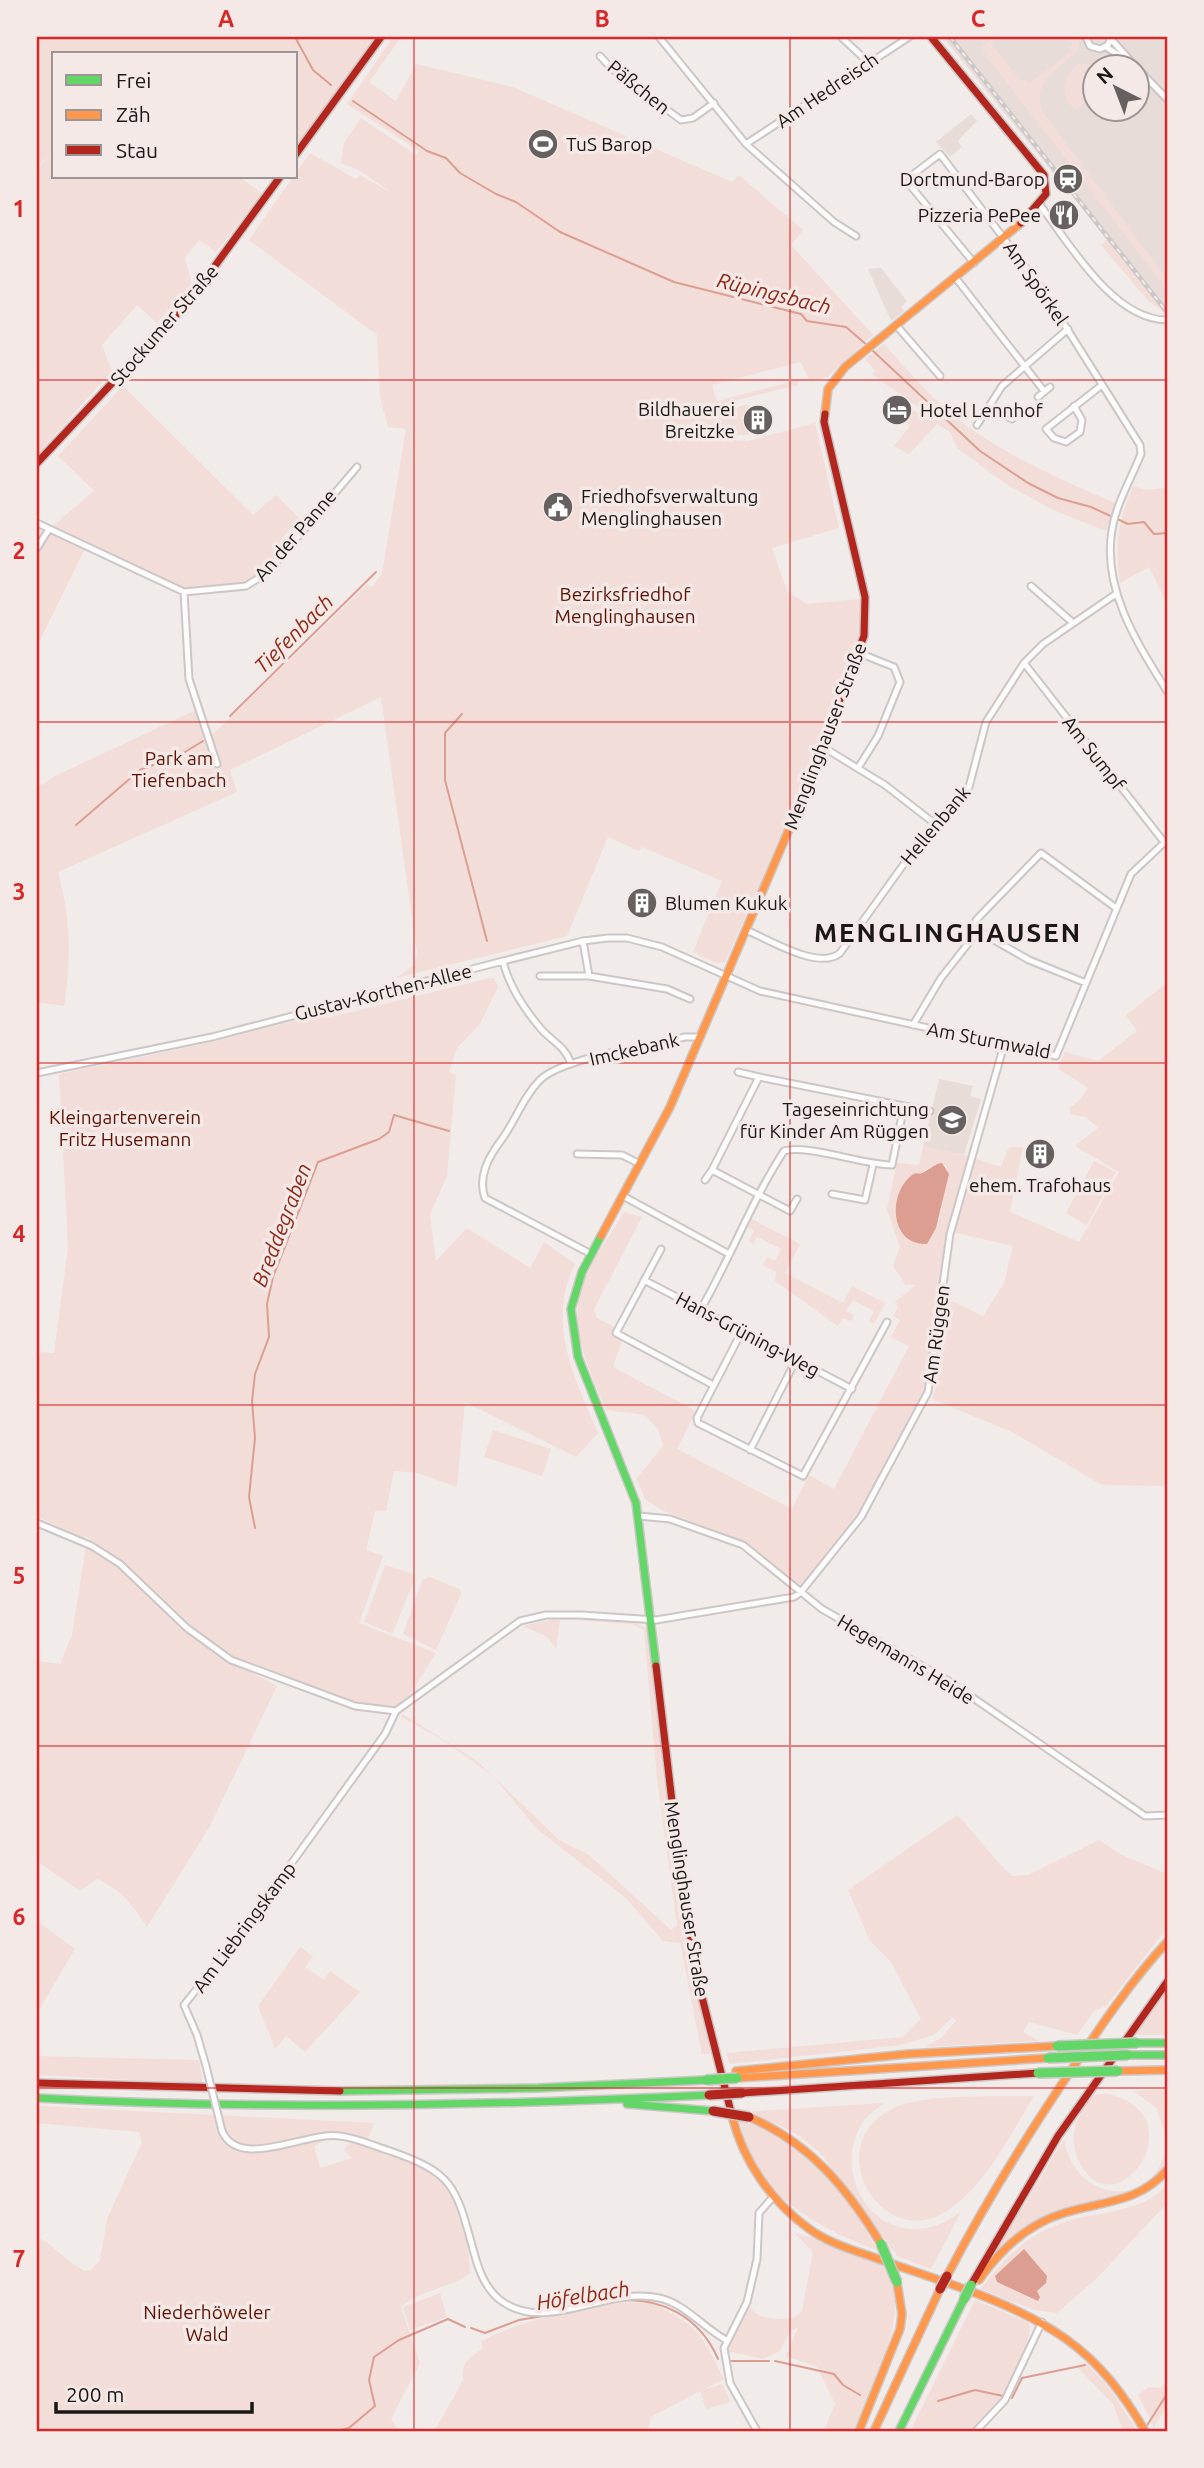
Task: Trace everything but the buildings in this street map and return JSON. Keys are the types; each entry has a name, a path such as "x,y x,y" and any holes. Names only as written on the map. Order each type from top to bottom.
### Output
{"main road":[{"path":"298,151 381,37"},
{"path":"931,37 1044,175 1047,190 1040,205"},
{"name":"Stockumer Straße","path":"37,463 190,300 279,178"},
{"name":"Menglinghauser Straße","path":"1040,205 974,263 862,352 836,375 828,389 824,411 865,597 866,621 859,653 823,747 670,1107 591,1254 577,1283 571,1309 574,1343 628,1477 639,1516 675,1843 701,1993 738,2138 756,2174 773,2197 808,2229 838,2244 1042,2322 1096,2362 1119,2389 1143,2428"},
{"path":"874,2431 940,2289 984,2207 1048,2104 1112,2010 1167,1942"},
{"path":"899,2431 973,2286 1058,2136 1167,1982"},
{"path":"37,2083 253,2092 388,2093 702,2080 896,2055 1167,2043"},
{"path":"736,2075 1048,2058 1167,2055"},
{"path":"37,2098 294,2107 580,2102 1038,2073 1167,2070"},
{"path":"580,2102 713,2111 749,2118 788,2133 812,2153 837,2180 881,2244 897,2283 902,2314 900,2329 859,2431"},
{"path":"973,2286 996,2259 1031,2228 1067,2212 1134,2197 1150,2189 1167,2171"}],"street":[{"path":"659,37 746,144 834,222 856,236"},
{"path":"841,37 868,62"},
{"name":"Am Hedreisch","path":"746,144 908,37"},
{"path":"1086,37 1093,48 1106,47 1114,52"},
{"path":"1106,47 1111,38 1123,52"},
{"name":"Päßchen","path":"600,56 612,69 681,120 693,118 714,103"},
{"path":"1152,84 1167,99"},
{"name":"Am Spörkel","path":"974,263 909,184 911,176 940,154 1005,237 1068,329 1142,450 1117,512 1111,552 1116,594 1167,691"},
{"path":"1040,205 1105,290 1150,317 1167,320"},
{"path":"955,278 1047,389 1038,397"},
{"path":"896,325 940,376"},
{"path":"976,425 1002,386 1025,363 1068,329"},
{"path":"1074,406 1082,420 1080,432 1066,442 1054,438 1046,429 1074,406 1101,385"},
{"path":"990,406 1012,419 1022,411"},
{"name":"An der Panne","path":"184,592 236,588 260,579 357,467"},
{"path":"37,523 184,592 189,678 217,765"},
{"path":"37,548 49,529"},
{"path":"1031,586 1072,622"},
{"name":"Hellenbank","path":"746,930 813,959 835,957 934,823 969,787 986,722 1024,663 1038,648 1072,622 1116,594"},
{"path":"858,768 878,736 900,682 894,667 859,653"},
{"name":"Am Sumpf","path":"1024,663 1166,841"},
{"path":"823,747 858,768 934,823"},
{"name":"Am Sturmwald","path":"725,975 760,991 1056,1056 1135,867 1166,841"},
{"path":"913,1025 941,978 978,931 976,920 1041,853 1116,908"},
{"path":"978,931 1029,960 1086,983"},
{"name":"Gustav-Korthen-Allee","path":"37,1073 212,1037 583,941 627,938 648,943 679,953 725,975"},
{"path":"583,941 589,976"},
{"name":"Imckebank","path":"503,961 517,998 543,1030 566,1052 571,1064 684,1037 698,1037"},
{"path":"540,976 589,976 667,989 690,999"},
{"name":"Am Rüggen","path":"800,1593 861,1517 928,1392 950,1234 1004,1045"},
{"path":"571,1064 552,1070 532,1089 502,1140 492,1149 486,1164 483,1192 490,1201 591,1254"},
{"path":"738,1072 930,1111"},
{"path":"705,1180 759,1077"},
{"path":"701,1308 787,1149 873,1165 892,1165 904,1106"},
{"path":"577,1154 622,1155 640,1164"},
{"path":"832,1194 865,1200 873,1165"},
{"path":"712,1170 790,1211"},
{"path":"623,1196 729,1254"},
{"path":"785,1220 797,1199"},
{"path":"661,1249 616,1332 713,1384"},
{"name":"Hans-Grüning-Weg","path":"644,1280 852,1389"},
{"path":"742,1331 713,1384 697,1418 698,1423 803,1476 887,1322"},
{"path":"750,1450 796,1360"},
{"name":"Hegemanns Heide","path":"639,1516 670,1519 743,1545 800,1593 950,1682 1145,1816 1167,1815"},
{"path":"37,1523 92,1546 120,1564 187,1628 231,1660 355,1706 396,1711 520,1621 546,1615 652,1620 794,1597 800,1593"},
{"name":"Am Liebringskamp","path":"396,1711 385,1734 295,1861 184,2005 197,2035 222,2131 230,2144 247,2150 338,2136 434,2168 456,2195 478,2269 486,2285 500,2300 524,2312 547,2314 614,2297 646,2296 671,2302 726,2340"},
{"path":"757,2431 730,2382 724,2358 726,2340 747,2302 757,2259 759,2213 773,2197"},
{"path":"976,2431 1005,2400 1042,2322"}],"shaded area":[{"path":"943,37 1167,37 1167,317 1081,207"},
{"path":"971,114 977,121 960,138 958,142 962,147 950,157 936,142"},
{"path":"881,268 907,301 901,307 904,311 891,321 868,269"},
{"name":"Tageseinrichtung für Kinder Am Rüggen","path":"939,1079 973,1086 970,1096 981,1099 964,1155 923,1147"},
{"path":"942,1163 949,1174 936,1228 927,1244 915,1242 906,1237 899,1228 896,1206 899,1194 912,1175"},
{"path":"1024,2249 1047,2276 1046,2283 1037,2291 1040,2297 1038,2301 997,2282 995,2276"}],"green space":[{"path":"37,37 375,37 298,144 298,52 52,52 52,154 37,165"},
{"path":"393,37 401,37 369,82 396,101 416,64 513,87 732,182 739,175 803,230 791,245 873,335 827,377 810,382 801,362 712,385 717,401 798,380 798,385 717,405 715,403 710,408 713,415 747,404 749,435 721,435 720,439 748,441 815,423 839,528 772,548 787,591 807,604 861,599 860,629 847,674 766,871 725,962 716,963 693,952 722,881 642,847 639,851 608,837 567,936 396,978 414,965 417,953 381,697 230,770 237,792 58,872 68,939 64,1006 37,1002 37,788 55,776 200,708 213,734 367,585 372,587 382,574 406,429 388,427 380,396 377,335 249,240 292,178 298,178 298,170 310,153 356,179 360,175 393,194 359,170 341,163 344,143 361,118 416,155 419,151 347,104"},
{"path":"994,37 997,40 991,44 1021,81 1025,79 1029,83 1072,51 1069,47 1073,44 1068,37 1078,37 1078,50 1044,82 1040,99 1041,110 1167,279 1167,289 980,48"},
{"path":"1082,63 1082,104 1076,109 1066,99 1065,93 1066,79 1074,68"},
{"path":"52,154 52,178 241,178 262,194 216,252 199,240 185,258 192,285 157,323 137,305 102,345 112,371 45,446 37,463 37,168"},
{"path":"1107,239 1161,309 1149,302 1101,245"},
{"path":"884,344 934,398 968,427 1039,469 1115,503 1106,531 1051,509 1006,484 957,448 950,432 937,424 909,454 894,446 910,426 905,420 911,409 918,413 921,409 872,374 875,371 865,359"},
{"path":"123,386 253,515 276,495 299,518 280,541 286,546 259,575 245,583 177,590 86,547 37,646 37,548 49,529 94,491 58,456"},
{"path":"1133,486 1146,490 1167,488 1167,604 1149,567 1120,583 1117,557 1119,534"},
{"name":"Kleingartenverein Fritz Husemann","path":"494,978 498,987 480,1024 457,1048 449,1072 456,1075 447,1176 430,1214 436,1261 467,1228 530,1268 544,1242 575,1264 563,1307 563,1328 580,1391 598,1433 576,1457 465,1402 457,1487 417,1473 394,1471 386,1511 375,1511 366,1550 383,1556 359,1623 436,1653 405,1702 386,1707 366,1706 249,1665 225,1651 189,1623 104,1548 85,1536 83,1539 37,1516 37,1367 40,1352 54,1353 68,1247 59,1074 190,1047 319,1015 327,1018"},
{"path":"1167,983 1167,1486 1102,1485 1014,1433 932,1399 938,1380 950,1300 983,1316 1004,1283 1013,1246 947,1231 926,1386 860,1514 834,1549 802,1584 797,1584 754,1549 734,1538 664,1511 646,1500 636,1479 663,1446 658,1429 645,1415 606,1410 586,1360 578,1327 580,1292 586,1275 624,1212 642,1217 594,1309 597,1318 616,1328 613,1334 622,1339 613,1367 696,1411 677,1449 792,1509 809,1475 834,1489 909,1346 891,1337 900,1320 893,1316 898,1307 895,1302 916,1285 906,1285 893,1266 900,1247 887,1209 897,1163 919,1165 923,1147 964,1155 1001,1167 1009,1147 1023,1147 1010,1212 1079,1242 1119,1172 1075,1146 1098,1128 1086,1117 1070,1114 1070,1107 1079,1101 1088,1088 1058,1069 1065,1052 1098,1061 1137,1031 1126,1015","holes":["935,1164 946,1166 949,1174 939,1219 900,1232 896,1209 904,1184"]},
{"path":"1094,1161 1116,1172 1087,1225 1066,1213"},
{"path":"751,1219 800,1244 785,1273 843,1303 852,1286 885,1303 874,1324 869,1321 874,1311 853,1300 846,1311 854,1315 851,1321 843,1318 838,1326 775,1281 776,1272 763,1265 767,1257 775,1261 781,1249 757,1237 753,1244 749,1241 754,1231 747,1226"},
{"path":"493,1430 551,1449 542,1476 484,1457"},
{"path":"86,1546 121,1571 197,1639 277,1686 210,1826 147,1927 126,1899 105,1883 97,1879 80,1891 37,1861 37,1661 60,1664 72,1635"},
{"path":"385,1565 411,1573 415,1579 392,1634 364,1622"},
{"path":"429,1577 459,1589 461,1594 436,1650 403,1634 422,1580"},
{"path":"560,1618 634,1622 649,1630 675,1882 710,2054 702,2054 680,1943 663,1941 626,1898 537,1829 495,1778 559,1840 589,1855 671,1930 677,1926 657,1778 644,1630 632,1624 560,1619 556,1649 546,1636 522,1626"},
{"path":"403,1714 477,1761 491,1775 443,1740 401,1717"},
{"path":"957,1815 1012,1876 1028,1875 1099,1840 1120,1854 1167,1874 1167,1928 1106,2006 1094,2011 1077,2035 1029,2022 1023,2032 1039,2041 925,2047 941,2038 956,2021 953,2017 934,2035 901,2045 730,2064 726,2053 903,2037 921,2019 891,1962 870,1941 848,1890"},
{"path":"37,1921 75,1949 37,2013"},
{"path":"300,1947 313,1956 305,1967 324,1980 330,1971 360,1992 305,2052 286,2036 275,2049 258,2006"},
{"path":"1167,1991 1167,2035 1135,2035"},
{"path":"37,2056 199,2060 203,2084 37,2075"},
{"path":"1167,2089 1167,2139 1157,2109 1134,2091"},
{"path":"1103,2093 1132,2104 1147,2122 1149,2143 1142,2162 1128,2178 1111,2185 1093,2180 1078,2159 1074,2141 1076,2125 1083,2110 1093,2095 1105,2094"},
{"path":"1034,2096 1006,2143 974,2188 947,2211 922,2220 900,2218 881,2206 867,2188 860,2166 861,2144 873,2123 896,2107 944,2098"},
{"path":"884,2103 863,2122 854,2143 852,2162 855,2181 862,2198 873,2212 888,2223 906,2228 926,2228 961,2212 931,2269 897,2256 821,2154 801,2137 777,2124 744,2112"},
{"name":"Niederhöweler Wald","path":"37,2106 374,2123 367,2141 338,2134 314,2146 320,2168 352,2158 344,2150 350,2142 406,2158 436,2174 453,2194 463,2220 470,2273 454,2283 417,2296 401,2307 420,2363 391,2419 399,2431 37,2431 37,2237 78,2267 85,2271 91,2270 100,2260 107,2219 142,2142 139,2132 37,2123"},
{"path":"740,2121 785,2139 804,2153 837,2188 877,2250 831,2230 789,2204 756,2168 746,2146"},
{"path":"1064,2139 1072,2162 1084,2178 1101,2188 1118,2191 1135,2188 1150,2178 1162,2162 1167,2140 1164,2162 1157,2178 1146,2188 1055,2214 992,2258"},
{"path":"1167,2184 1167,2203 1098,2277 1057,2313 1034,2310 981,2289 1008,2257 1041,2232 1068,2221 1134,2206 1158,2194"},
{"path":"794,2233 874,2260 891,2280 895,2300 894,2322 888,2346 880,2371 853,2431 824,2431 835,2404 817,2367 786,2356 798,2327 790,2331 780,2351 763,2359 727,2351 749,2307 764,2317 776,2319 794,2318 802,2311 813,2252"},
{"path":"440,2293 447,2317 410,2330 403,2307"},
{"path":"975,2300 1029,2323 1028,2341 1014,2376 994,2408 969,2431 910,2431"},
{"path":"650,2302 688,2324 703,2340 724,2379 703,2390 722,2384 731,2402 706,2409 700,2391 651,2417 648,2431 434,2431 463,2380 465,2365 483,2348 481,2342 491,2336 522,2324 578,2310 611,2303"},
{"path":"1086,2363 1111,2390 1137,2431 1123,2431 1113,2404 1076,2366"},
{"path":"1167,2382 1167,2407 1154,2427 1138,2395 1149,2387 1160,2388"}],"waterway":[{"name":"Rüpingsbach","path":"295,37 313,70 331,85"},
{"name":"Rüpingsbach","path":"353,101 427,151 446,158 460,173 516,202 560,232 674,282 801,314 807,321 846,327 868,346"},
{"name":"Rüpingsbach","path":"872,350 980,451 1028,483 1058,498 1091,507 1128,524 1144,522 1154,534 1167,533"},
{"name":"Tiefenbach","path":"230,716 376,572"},
{"name":"Breddegraben","path":"462,714 445,733 445,780 487,941"},
{"name":"Tiefenbach","path":"76,825 140,770 180,755 203,741"},
{"name":"Breddegraben","path":"255,1528 249,1497 255,1438 252,1401 255,1374 269,1337 267,1304 273,1277 318,1162 379,1139 389,1132 394,1115 449,1131"},
{"name":"Höfelbach","path":"616,2301 648,2302 677,2312 701,2332 718,2359"},
{"name":"Höfelbach","path":"471,2328 485,2333 519,2320 573,2311"},
{"name":"Höfelbach","path":"337,2431 349,2428 375,2406 369,2380 374,2357 399,2340 448,2319 465,2327"},
{"name":"Höfelbach","path":"730,2361 769,2361"},
{"name":"Höfelbach","path":"775,2361 834,2374 843,2385 860,2395"},
{"name":"Höfelbach","path":"1012,2398 1022,2378 1085,2365"},
{"name":"Höfelbach","path":"938,2401 975,2390 1003,2396"},
{"path":"1146,2427 1167,2394"}],"railway":[{"path":"950,37 1167,312"}],"traffic: fast":[{"path":"601,1236 582,1272 571,1309 578,1357 636,1503 656,1666"},
{"path":"1137,2043 1167,2043"},
{"path":"1057,2046 1137,2043"},
{"path":"1128,2055 1167,2055"},
{"path":"1048,2058 1128,2055"},
{"path":"1038,2073 1118,2071"},
{"path":"706,2080 737,2078"},
{"path":"340,2091 538,2088 706,2080"},
{"path":"37,2098 205,2104 373,2105 709,2095"},
{"path":"627,2104 713,2111"},
{"path":"881,2244 897,2282"},
{"path":"964,2299 971,2285"},
{"path":"899,2431 964,2299"}],"traffic: slow":[{"path":"825,414 828,389 845,367 1021,223"},
{"path":"601,1236 670,1107 802,799"},
{"path":"947,2276 992,2195 1057,2092 1118,2002 1167,1942"},
{"path":"736,2071 908,2054 1057,2046"},
{"path":"737,2078 1048,2058"},
{"path":"1118,2071 1167,2070"},
{"path":"732,2116 743,2149 760,2179 782,2205 808,2228 834,2243 1000,2303 1045,2326 1079,2349 1101,2370 1129,2405 1145,2431"},
{"path":"749,2117 791,2140 825,2169 855,2204 881,2244"},
{"path":"979,2280 996,2258 1016,2239 1038,2224 1064,2213 1132,2195 1156,2181 1167,2170"},
{"path":"859,2431 900,2329 902,2314 897,2282"},
{"path":"874,2431 940,2289"}],"traffic: jam":[{"path":"298,151 381,37"},
{"path":"931,37 1044,175 1046,194 1021,223"},
{"path":"37,463 190,300 279,178"},
{"path":"802,799 864,636 865,597 824,422 825,414"},
{"path":"656,1666 683,1895 701,1993 732,2116"},
{"path":"971,2285 1058,2136 1167,1982"},
{"path":"742,2093 1038,2073"},
{"path":"37,2083 340,2091"},
{"path":"709,2095 742,2093"},
{"path":"713,2111 749,2117"},
{"path":"940,2289 947,2276"}],"place":[{"name":"TuS Barop","path":"543,144"},
{"name":"Dortmund-Barop","path":"1068,179"},
{"name":"Pizzeria PePee","path":"1064,215"},
{"name":"Hotel Lennhof","path":"897,410"},
{"name":"Bildhauerei Breitzke","path":"758,420"},
{"name":"Friedhofsverwaltung Menglinghausen","path":"558,507"},
{"name":"Blumen Kukuk","path":"642,903"},
{"name":"Tageseinrichtung für Kinder Am Rüggen","path":"952,1120"},
{"name":"ehem. Trafohaus","path":"1040,1154"}],"district":[{"name":"MENGLINGHAUSEN","path":"948,933"}],"park label":[{"name":"Bezirksfriedhof Menglinghausen","path":"625,605"},
{"name":"Park am Tiefenbach","path":"179,769"}]}
